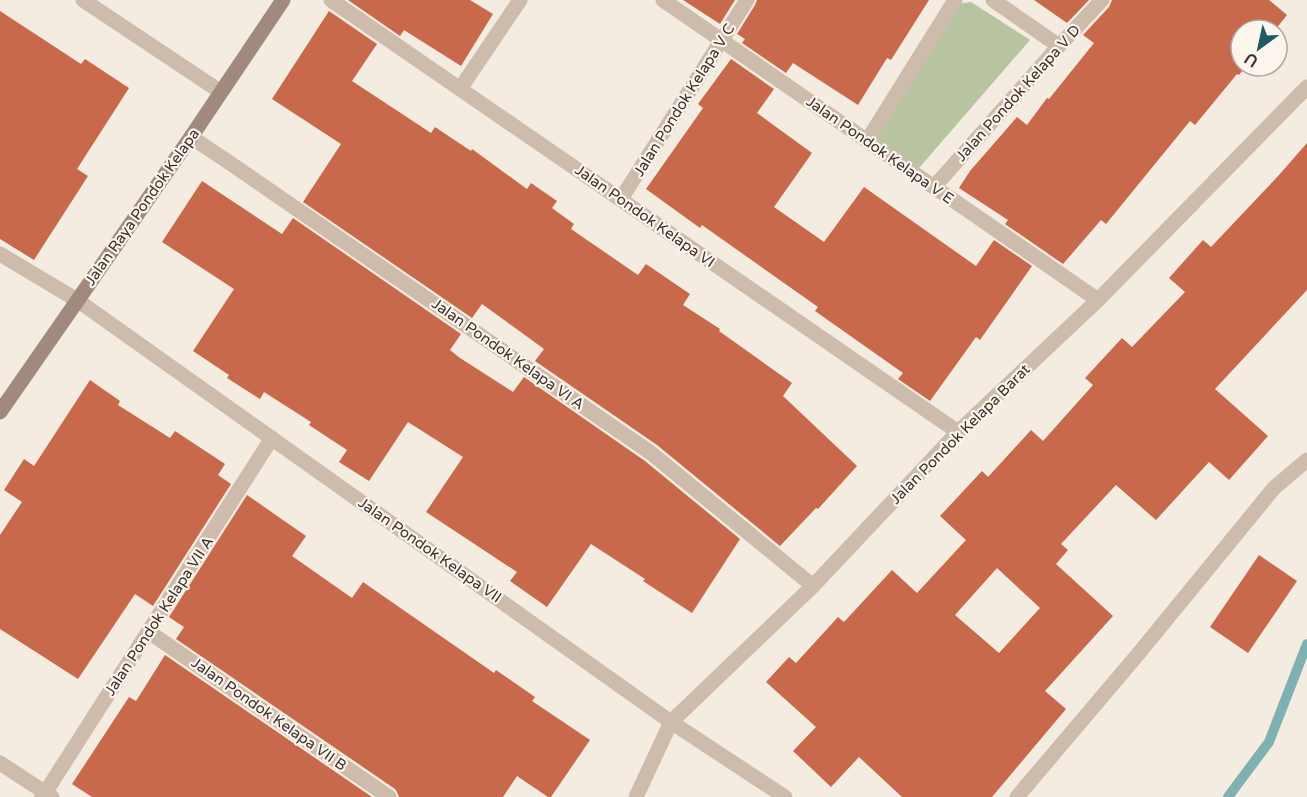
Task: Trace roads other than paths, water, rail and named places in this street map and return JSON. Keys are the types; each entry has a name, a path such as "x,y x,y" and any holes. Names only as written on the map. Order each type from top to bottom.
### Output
{"street":[{"path":"83,0 221,92"},
{"name":"Jalan Raya Pondok Kelapa","path":"0,412 283,0"},
{"name":"Jalan Pondok Kelapa VI","path":"332,0 958,432"},
{"path":"460,89 520,0"},
{"name":"Jalan Pondok Kelapa V E","path":"663,0 1098,300"},
{"name":"Jalan Pondok Kelapa V C","path":"621,199 747,0"},
{"path":"867,141 955,0"},
{"path":"993,0 1059,46"},
{"name":"Jalan Pondok Kelapa V D","path":"934,187 1102,0"},
{"name":"Jalan Pondok Kelapa Barat","path":"636,797 671,722 813,586 958,432 1098,300 1307,87"},
{"name":"Jalan Pondok Kelapa VI A","path":"191,137 651,453 813,586"},
{"name":"Jalan Pondok Kelapa VII","path":"0,254 77,300 671,722 785,797"},
{"name":"Jalan Pondok Kelapa VII A","path":"46,796 272,438"},
{"path":"1017,797 1274,488 1307,460"},
{"name":"Jalan Pondok Kelapa VII B","path":"149,632 389,797"},
{"path":"0,763 46,796"}],"waterway":[{"path":"1228,797 1269,742 1307,644"}]}
